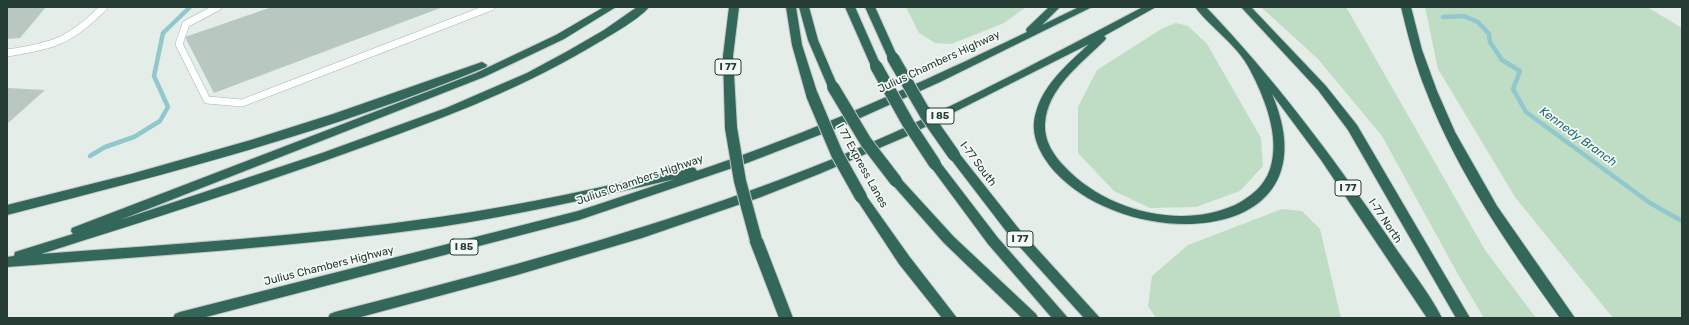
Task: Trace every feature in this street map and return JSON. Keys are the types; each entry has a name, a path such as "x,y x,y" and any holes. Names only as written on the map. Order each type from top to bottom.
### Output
{"highway":[{"path":"7,260 218,193 452,110 506,87 553,64 596,39 644,7"},
{"name":"I 77","path":"734,7 728,56 731,128 740,181 756,240 786,318"},
{"name":"I 77 Express Lanes","path":"791,7 797,46 812,96 837,154 861,197 904,260 950,318"},
{"path":"804,7 813,40 833,87 866,142 896,181 949,240 1032,318"},
{"path":"850,7 876,66 908,123 935,164 993,241 1060,318"},
{"path":"1024,37 1055,7"},
{"name":"Julius Chambers Highway","path":"180,318 579,216 743,160 823,130 886,103 1087,7"},
{"name":"I 85","path":"338,317 589,249 701,214 770,188 862,152 946,113 1151,7"},
{"name":"I 77","path":"1200,7 1214,20 1253,64"},
{"path":"1246,7 1318,83 1353,128 1463,318"},
{"path":"1406,7 1414,43 1425,75 1460,152 1516,246 1568,318"},
{"path":"7,260 449,87 536,49 607,10"},
{"path":"7,210 182,164 370,106 474,68 607,10"},
{"name":"I-77 South","path":"873,10 893,58 926,115 954,155 1010,227 1093,318"},
{"path":"1110,29 1054,87 1043,106 1039,126 1040,136 1049,156 1065,176 1089,194 1130,212 1170,220 1206,219 1220,216 1243,207 1267,188 1277,169 1279,144 1274,117 1253,64"},
{"name":"I-77 North","path":"1253,64 1315,140 1434,318"},
{"path":"7,260 108,254 294,239 440,222 538,205 743,160"}],"lane":[{"path":"7,54 39,47 71,36 88,24 104,7"},
{"path":"218,7 186,24 179,44 207,100 242,103 491,7"}],"green space":[{"path":"906,7 1026,7 1004,23 951,44 935,43 919,33"},
{"path":"1261,7 1346,7 1485,250 1536,318 1484,318 1459,276 1382,136 1318,59"},
{"path":"1425,7 1647,7 1682,28 1682,318 1613,318 1515,197 1438,69"},
{"path":"1176,23 1188,26 1207,44 1261,138 1263,166 1240,191 1196,207 1150,208 1114,191 1078,153 1078,107 1097,70 1163,28"},
{"path":"1282,209 1302,211 1320,229 1341,318 1156,318 1148,306 1152,276 1188,245"}],"building":[{"path":"7,7 46,7 20,38 7,39"},
{"path":"272,7 443,7 214,93 185,37"},
{"path":"7,88 45,90 7,124"}],"waterway":[{"path":"90,156 105,147 134,137 160,121 168,107 154,76 163,33 190,7"},
{"name":"Kennedy Branch","path":"1443,17 1464,16 1478,22 1489,34 1490,42 1502,60 1520,71 1513,89 1526,112 1650,203 1682,221"}]}
